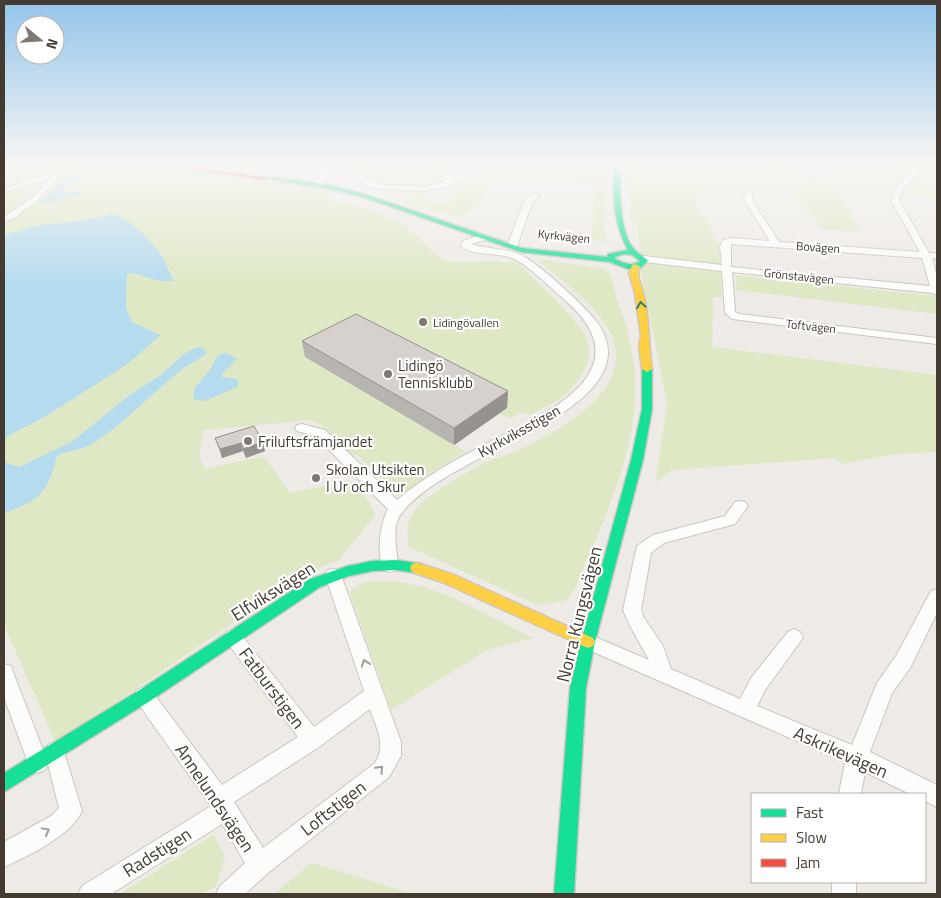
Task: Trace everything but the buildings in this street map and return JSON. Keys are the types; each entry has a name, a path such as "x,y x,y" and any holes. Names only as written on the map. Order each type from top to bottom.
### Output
{"main road":[{"name":"Kyrkvägen","path":"390,205 482,238 512,246 615,258"},
{"name":"Norra Kungsvägen","path":"564,894 578,688 588,642 644,434 647,409 647,359 644,345 637,335 615,258 620,245 621,227 618,205"},
{"name":"Norra Kungsvägen","path":"621,227 633,253"},
{"path":"615,258 633,253 641,263"},
{"path":"615,258 641,263"},
{"name":"Norra Kungsvägen","path":"641,263 633,273 640,294 646,336 644,345"},
{"name":"Elfviksvägen","path":"4,783 144,696 315,584 333,575 370,567 409,566 435,574 588,642"}],"street":[{"path":"4,220 27,205"},
{"path":"512,246 527,205"},
{"path":"751,205 776,244"},
{"path":"898,205 926,255 937,291"},
{"name":"Kyrkviksstigen","path":"396,508 454,467 553,415 577,398 591,383 598,368 602,353 601,339 591,320 517,256 477,250 466,246 466,243 482,238"},
{"name":"Bovägen","path":"727,269 725,248 728,241 937,256"},
{"name":"Grönstavägen","path":"641,263 661,262 937,291"},
{"name":"Toftvägen","path":"727,269 730,313 736,317 937,341"},
{"path":"302,428 320,433 396,508 391,516 388,527 390,566"},
{"path":"664,676 656,652 636,622 632,610 644,550 659,540 730,520 740,506"},
{"path":"333,575 374,695"},
{"path":"850,793 857,757 884,689 903,662 937,596"},
{"name":"Fatburstigen","path":"233,637 312,740"},
{"path":"744,710 758,684 794,638"},
{"name":"Askrikevägen","path":"588,642 857,757 937,796"},
{"path":"4,672 71,811 59,824 4,855"},
{"name":"Fatburstigen","path":"222,805 374,695"},
{"name":"Loftstigen","path":"260,865 382,770 391,756 391,742 374,695"},
{"name":"Annelundsvägen","path":"144,696 222,805 260,865 228,894"},
{"name":"Radstigen","path":"90,894 222,805"}],"green space":[{"path":"4,205 357,206 389,217 399,223 447,261 517,262 577,324 588,344 589,354 580,378 565,395 530,415 519,412 512,418 499,414 455,445 465,452 428,475 411,490 393,492 358,455 346,454 324,427 317,423 302,420 203,430 199,458 205,469 264,456 290,493 350,481 368,500 375,515 339,560 307,573 56,743 4,625 4,438 46,416 126,365 161,335 132,322 126,308 127,273 174,281 158,250 120,216 95,217 86,220 33,226 21,231 4,234 4,222 14,219 4,216"},
{"path":"411,205 479,205 459,217"},
{"path":"593,205 606,205 603,224 607,242 592,240"},
{"path":"630,205 696,205 694,212 706,219 713,239 719,243 722,297 713,297 712,347 937,375 937,452 896,454 842,464 835,458 672,470 656,482 667,403 641,273 642,267 647,265 645,256 641,253 636,222 631,221"},
{"path":"802,205 847,205 860,231 823,230"},
{"path":"536,259 602,268 611,274 613,288 629,338 633,359 635,389 628,447 620,476 576,586 567,600 538,605 409,547 408,530 409,521 415,511 428,498 490,460 522,449 560,428 579,415 608,384 615,366 615,346 605,324 582,297"},
{"path":"735,275 935,296 937,314 737,290"},
{"path":"394,581 424,587 454,598 533,638 487,650 391,710 350,594 353,589 363,583"},
{"path":"213,835 225,856 216,886 201,894 120,894"},
{"path":"312,863 413,894 273,894"}],"water":[{"path":"112,214 119,216 139,230 156,247 174,281 159,281 133,273 127,274 126,308 132,322 161,335 126,365 46,416 8,436 4,443 4,234 21,231 33,226 86,220"},
{"path":"197,347 203,348 207,353 172,377 103,437 86,447 57,456 50,479 41,494 26,504 4,513 4,456 6,463 20,467 73,441 131,394 161,375 184,354"},
{"path":"227,353 237,359 221,375 222,377 237,379 239,382 237,387 205,401 193,399 195,388 212,367 216,358 221,354"}],"traffic: fast":[{"path":"391,205 521,250 611,260"},
{"path":"618,205 623,232 633,253"},
{"path":"629,252 637,254 644,261 637,266 628,267 611,260 611,256 629,252"},
{"path":"564,894 578,688 588,642 637,460 647,409 647,369"},
{"path":"4,783 144,696 315,583 348,571 372,566 396,565 417,568"}],"traffic: slow":[{"path":"636,266 633,273 639,293 646,336 644,345 647,369"},
{"path":"417,568 447,578 588,642"}],"place":[{"name":"Lidingövallen","path":"423,322"},
{"name":"Lidingö Tennisklubb","path":"388,374"},
{"name":"Friluftsfrämjandet","path":"248,441"},
{"name":"Skolan Utsikten I Ur och Skur","path":"316,478"}]}
